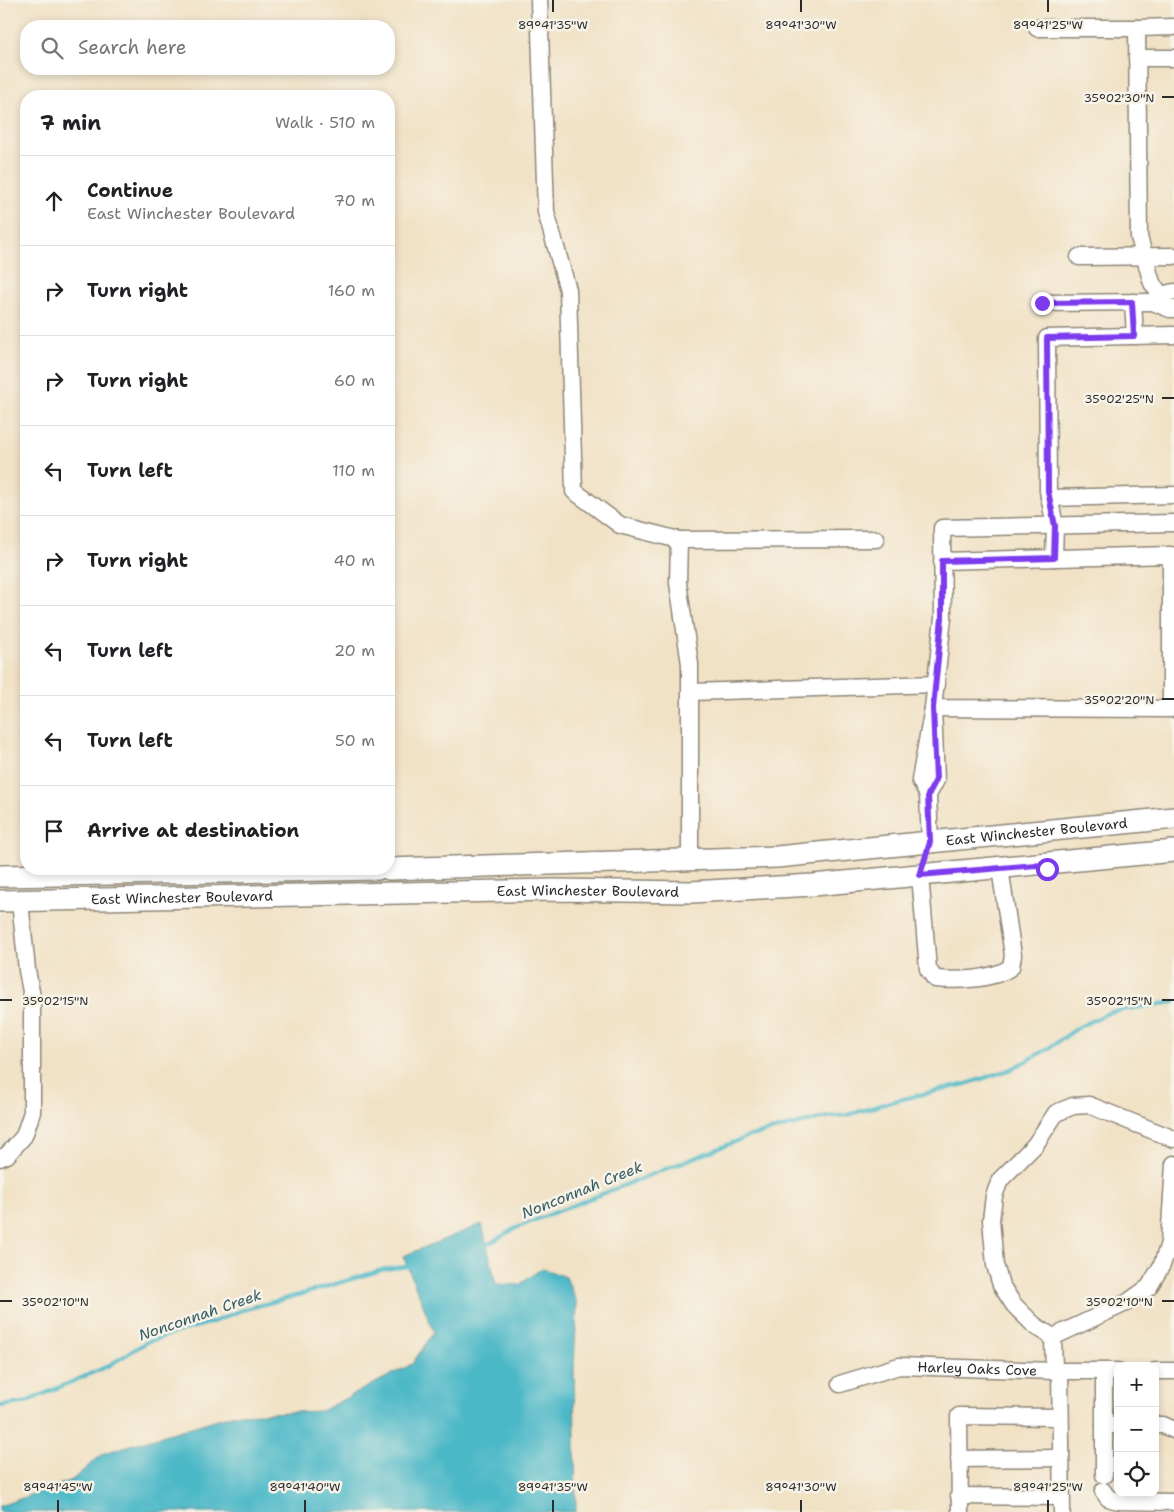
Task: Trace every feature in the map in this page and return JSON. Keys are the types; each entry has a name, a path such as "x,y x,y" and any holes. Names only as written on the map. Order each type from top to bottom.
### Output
{"main road":[{"name":"East Winchester Boulevard","path":"395,868 777,857 1174,818"},
{"path":"1036,865 1070,853 1174,840"},
{"path":"920,875 930,842"},
{"name":"East Winchester Boulevard","path":"10,901 543,891 691,892 813,885 1174,851"},
{"path":"1036,865 1047,869 1174,860"},
{"name":"East Winchester Boulevard","path":"0,876 54,875"}],"street":[{"path":"539,0 546,212 568,290 574,491 620,525 679,540 876,539"},
{"path":"1037,28 1174,28"},
{"path":"1137,28 1139,237 1152,283 1163,296 1170,310 1174,309"},
{"path":"1137,58 1174,58"},
{"path":"1079,257 1174,256"},
{"path":"1042,303 1132,302 1163,296"},
{"path":"1132,302 1134,336"},
{"path":"1054,558 1055,526 1048,491 1047,338 1174,335"},
{"path":"1050,498 1174,495"},
{"path":"930,842 928,795 936,780 933,708 942,618 942,528 1174,523"},
{"path":"679,540 678,583 690,664 691,692 690,860"},
{"path":"933,708 1170,709 1171,555 942,561"},
{"path":"691,692 936,684"},
{"path":"920,875 928,969 935,979 952,980 1002,974 1011,967 1013,956 1000,868"},
{"path":"0,1158 7,1156 24,1136 32,1112 32,998 10,901"},
{"path":"1060,1417 959,1416 960,1504 1062,1504 1060,1417 1057,1371 1052,1337 1034,1325 1014,1305 1001,1285 995,1265 991,1220 994,1196 1000,1180 1035,1145 1056,1113 1073,1106 1089,1105 1174,1139"},
{"path":"1052,1337 1128,1302 1149,1288 1162,1265 1168,1243 1174,1164"},
{"name":"Harley Oaks Cove","path":"840,1384 898,1366 1111,1371"},
{"path":"1111,1371 1111,1425 1104,1483 1108,1498 1118,1501 1174,1502"},
{"path":"1159,1371 1174,1371"},
{"path":"1159,1425 1174,1430"},
{"path":"960,1459 1061,1458"}],"water":[{"path":"482,1224 496,1284 519,1285 542,1268 566,1277 577,1303 574,1369 576,1512 0,1512 0,1506 72,1480 104,1453 235,1414 321,1411 412,1364 434,1332 403,1256"}],"waterway":[{"name":"Nonconnah Creek","path":"483,1247 514,1229 538,1219 750,1136 827,1117 848,1115 890,1102 966,1084 1012,1069 1049,1048 1079,1027 1110,1012 1174,1002"},
{"name":"Nonconnah Creek","path":"0,1406 23,1403 108,1366 147,1342 213,1322 242,1310 385,1269 412,1266"}],"route":[{"path":"1042,303 1132,302 1134,336 1047,338 1048,491 1055,526 1054,558 942,561 942,618 933,708 936,780 928,795 930,842 920,875 1036,865 1047,869"}]}
